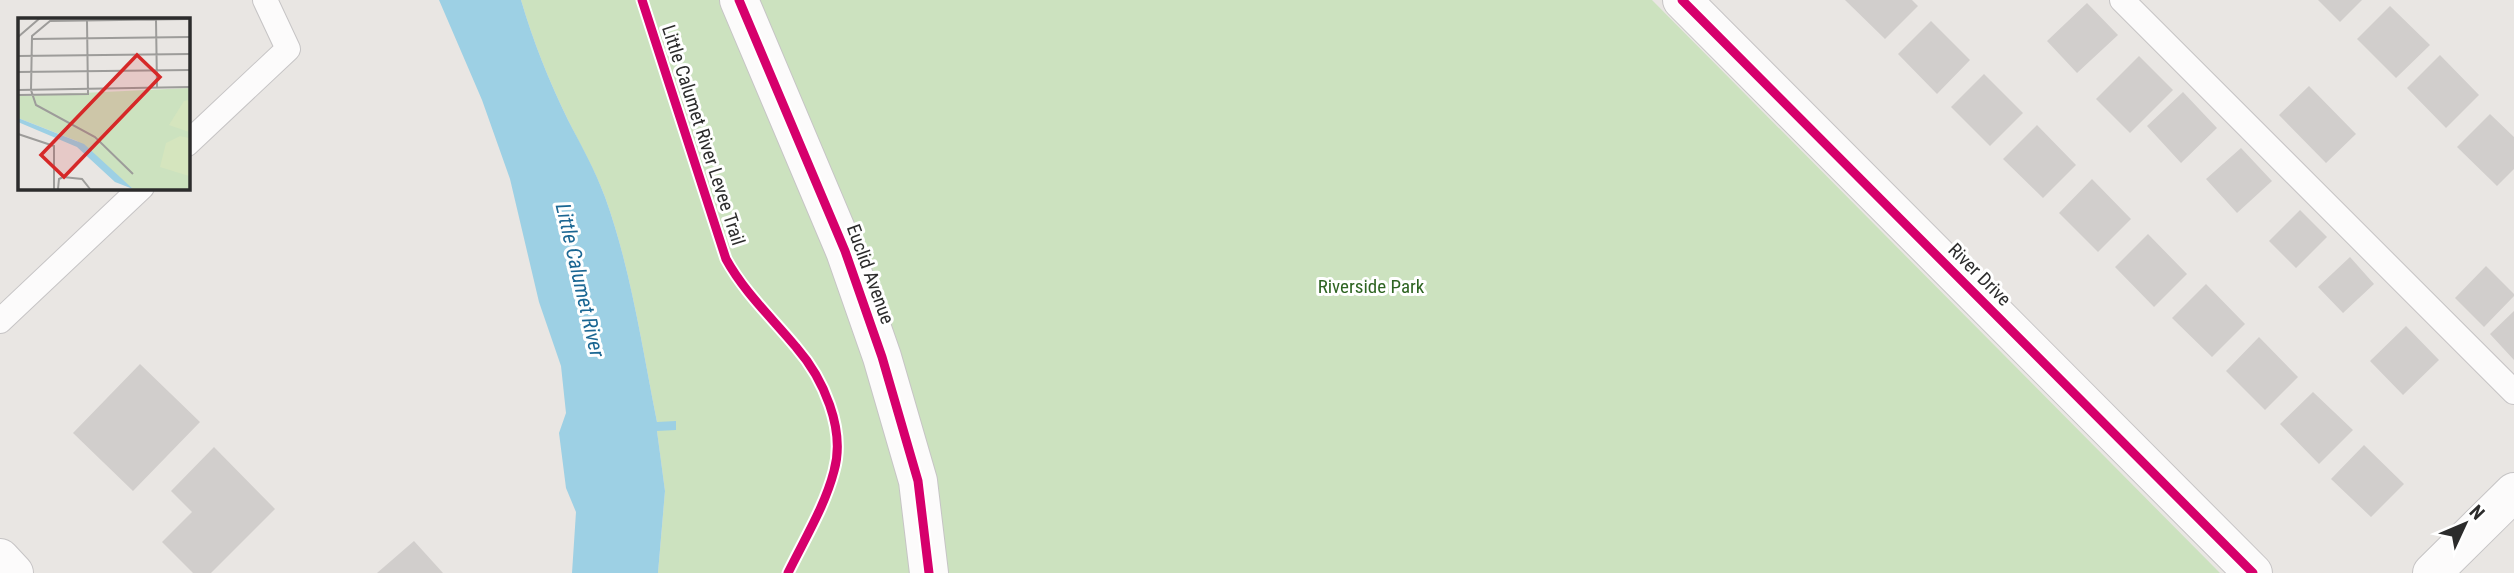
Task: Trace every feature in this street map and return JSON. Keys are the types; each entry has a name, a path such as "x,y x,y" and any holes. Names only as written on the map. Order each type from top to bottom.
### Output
{"street":[{"name":"Euclid Avenue","path":"739,0 845,251 882,357 918,481 929,573"},
{"name":"River Drive","path":"1682,0 2253,573"},
{"path":"2432,573 2514,492"},
{"path":"0,558 13,573"}],"lane":[{"path":"189,142 288,49 265,0"},
{"path":"2122,0 2514,393"},
{"path":"0,321 140,189"}],"green space":[{"name":"Riverside Park","path":"521,0 1652,0 2220,573 658,573 665,491 657,431 676,422 657,422 635,308 614,224 597,177 548,76"}],"water":[{"name":"Little Calumet River","path":"439,0 521,0 548,76 605,197 629,280 657,422 676,421 676,430 657,431 665,491 658,573 572,573 576,512 566,488 559,433 566,413 561,366 539,302 510,179 482,100"}],"building":[{"path":"1845,0 1912,0 1918,6 1885,39"},
{"path":"2318,0 2362,0 2340,22"},
{"path":"2087,3 2118,35 2077,73 2047,41"},
{"path":"2390,6 2430,45 2396,78 2357,39"},
{"path":"1931,21 1970,60 1937,94 1898,54"},
{"path":"2440,55 2479,95 2446,128 2407,88"},
{"path":"2139,56 2173,90 2130,133 2096,99"},
{"path":"1984,74 2023,113 1990,146 1951,107"},
{"path":"2309,86 2356,134 2326,163 2279,115"},
{"path":"2183,92 2217,128 2181,163 2147,126"},
{"path":"2490,114 2514,137 2514,169 2497,186 2457,147"},
{"path":"2037,125 2076,165 2043,198 2003,159"},
{"path":"2241,148 2272,181 2237,213 2206,179"},
{"path":"2092,179 2131,219 2098,252 2059,213"},
{"path":"2300,210 2327,237 2296,268 2269,241"},
{"path":"2148,234 2187,274 2154,307 2115,267"},
{"path":"2350,257 2374,284 2343,313 2318,287"},
{"path":"2486,266 2514,296 2484,327 2455,298"},
{"path":"2206,284 2245,324 2212,357 2172,318"},
{"path":"2514,311 2514,360 2490,334"},
{"path":"2406,326 2439,360 2403,395 2370,361"},
{"path":"2259,337 2298,377 2265,410 2226,371"},
{"path":"140,364 200,422 133,491 73,433"},
{"path":"2313,392 2353,430 2319,464 2280,424"},
{"path":"2364,445 2404,484 2371,517 2331,479"},
{"path":"214,447 275,509 211,573 193,573 162,542 192,512 171,491"},
{"path":"414,541 443,573 377,573"}],"cycle path":[{"name":"Little Calumet River Levee Trail","path":"642,0 726,259 750,294 806,360 830,405 837,438 834,471 820,510 788,573"},
{"path":"739,0 845,251 882,357 918,481 929,573"},
{"path":"1682,0 2253,573"}]}
